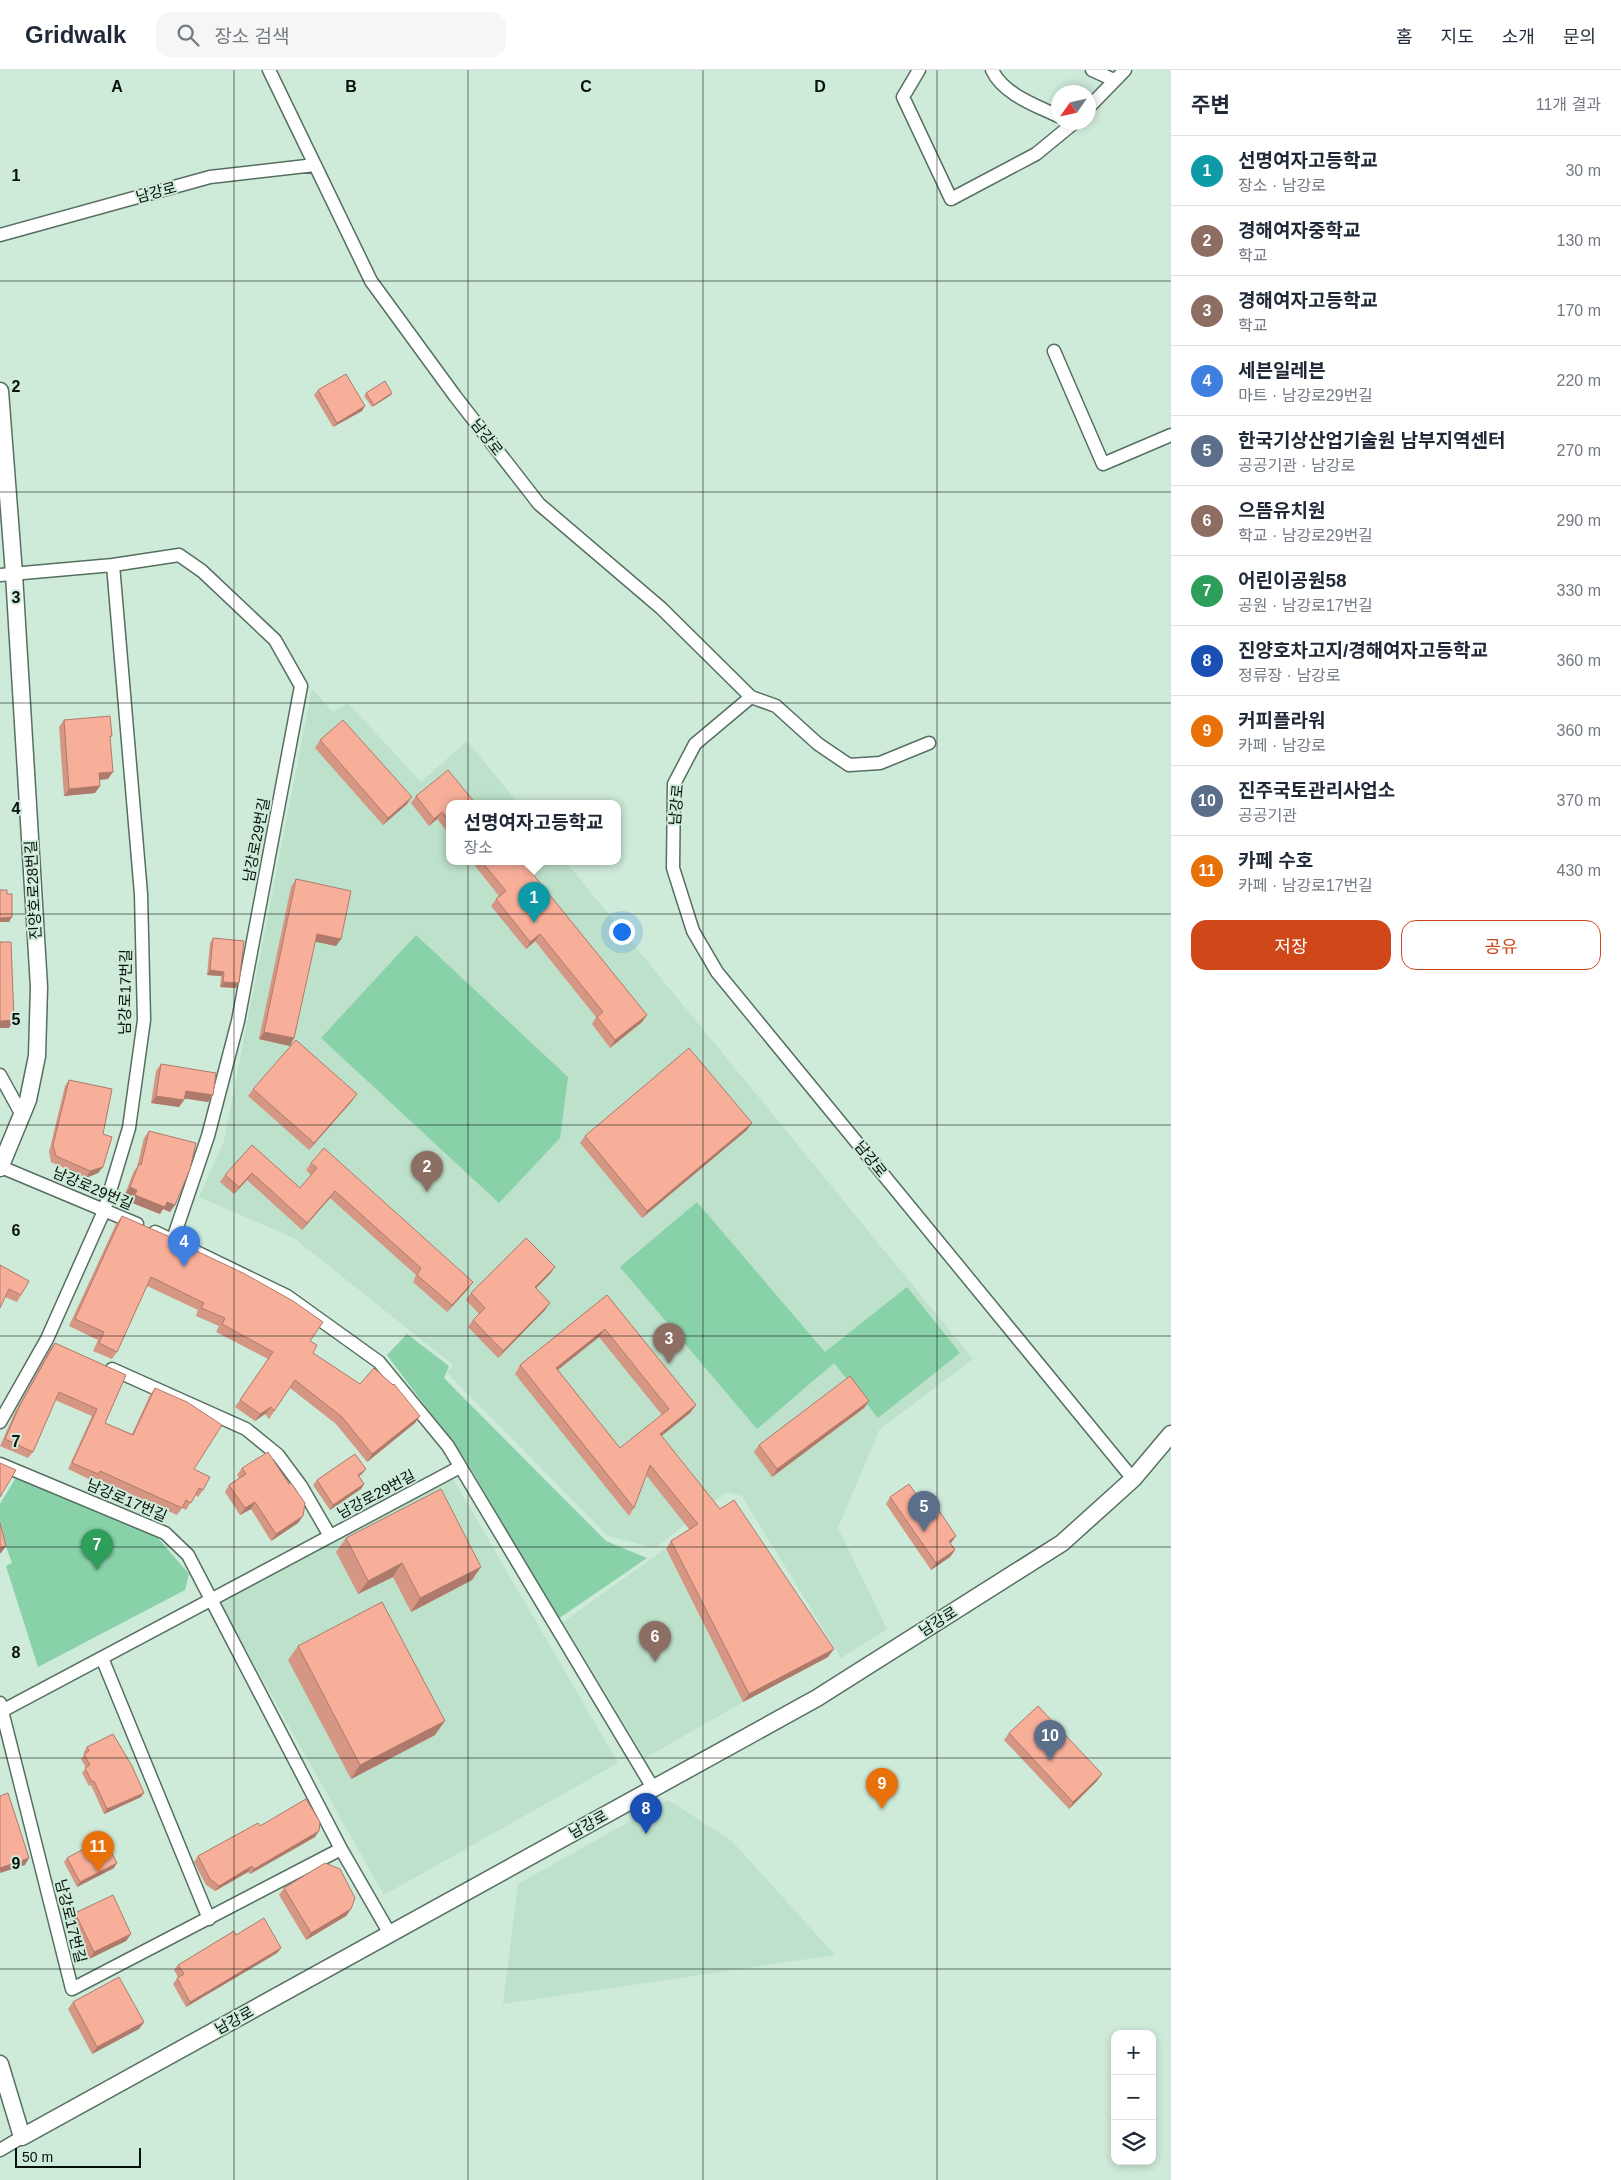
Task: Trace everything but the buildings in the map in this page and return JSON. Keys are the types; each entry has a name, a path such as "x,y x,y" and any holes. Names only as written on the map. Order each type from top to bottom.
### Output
{"street":[{"name":"남강로","path":"269,70 371,281 454,396 539,504 661,608 751,697 695,744 674,784 673,868 693,931 717,972 1133,1479"},
{"path":"919,70 903,98 951,199 1036,154 1065,130"},
{"path":"992,70 998,82 1051,112"},
{"path":"1092,70 1114,80"},
{"path":"1096,99 1125,70"},
{"name":"남강로","path":"0,235 210,177 315,165"},
{"path":"1054,351 1104,464 1171,435"},
{"name":"진양호로28번길","path":"0,391 7,574 39,987 37,1056 28,1100 0,1168"},
{"name":"남강로29번길","path":"7,574 113,565 179,556 202,571 275,640 301,686 238,1021 208,1136 173,1239"},
{"name":"남강로17번길","path":"0,1422 52,1341 104,1211 129,1128 144,1020 141,894 113,565"},
{"path":"751,697 776,706 818,744 849,765 880,763 929,743"},
{"path":"0,1075 22,1115"},
{"name":"남강로29번길","path":"0,1168 173,1239 287,1296 379,1362 448,1446 653,1788"},
{"name":"남강로29번길","path":"101,1364 246,1429 278,1455 301,1486 330,1536 460,1467"},
{"name":"남강로","path":"22,2137 817,1698 1062,1543 1133,1479 1171,1434"},
{"name":"남강로17번길","path":"0,1464 165,1533 188,1555 341,1849 390,1934"},
{"path":"212,1600 330,1536"},
{"name":"남강로17번길","path":"212,1600 102,1658 1,1707 72,1989 341,1849"},
{"path":"102,1658 209,1918"},
{"path":"0,2064 22,2137 0,2150"}],"shaded area":[{"path":"312,689 333,712 348,703 421,782 467,741 516,800 446,800 446,865 568,865 973,1359 879,1430 838,1528 887,1629 841,1658 742,1496 726,1492 655,1548 608,1536 447,1373 453,1365 294,1238 199,1197 224,1141"},
{"path":"452,1477 618,1763 384,1895 219,1602"},
{"path":"665,1549 743,1702 645,1758 563,1622"},
{"path":"668,1800 732,1841 835,1955 503,2004 518,1884"}],"green space":[{"path":"416,935 568,1077 560,1138 499,1203 321,1038"},
{"path":"697,1202 825,1352 907,1287 960,1353 878,1418 834,1363 757,1429 620,1267"},
{"path":"407,1334 449,1366 444,1378 606,1541 647,1558 558,1619 467,1462 387,1355"},
{"path":"17,1476 158,1538 189,1574 185,1590 38,1667 6,1566 12,1563 0,1530 0,1504"}],"place":[{"name":"선명여자고등학교","path":"534,923"},
{"name":"경해여자중학교","path":"427,1192"},
{"name":"세븐일레븐","path":"184,1267"},
{"name":"경해여자고등학교","path":"669,1364"},
{"name":"한국기상산업기술원 남부지역센터","path":"924,1532"},
{"name":"어린이공원58","path":"97,1570"},
{"name":"으뜸유치원","path":"655,1662"},
{"name":"진주국토관리사업소","path":"1050,1761"},
{"name":"커피플라워","path":"882,1809"},
{"name":"진양호차고지/경해여자고등학교","path":"646,1834"},
{"name":"카페 수호","path":"98,1872"}]}
